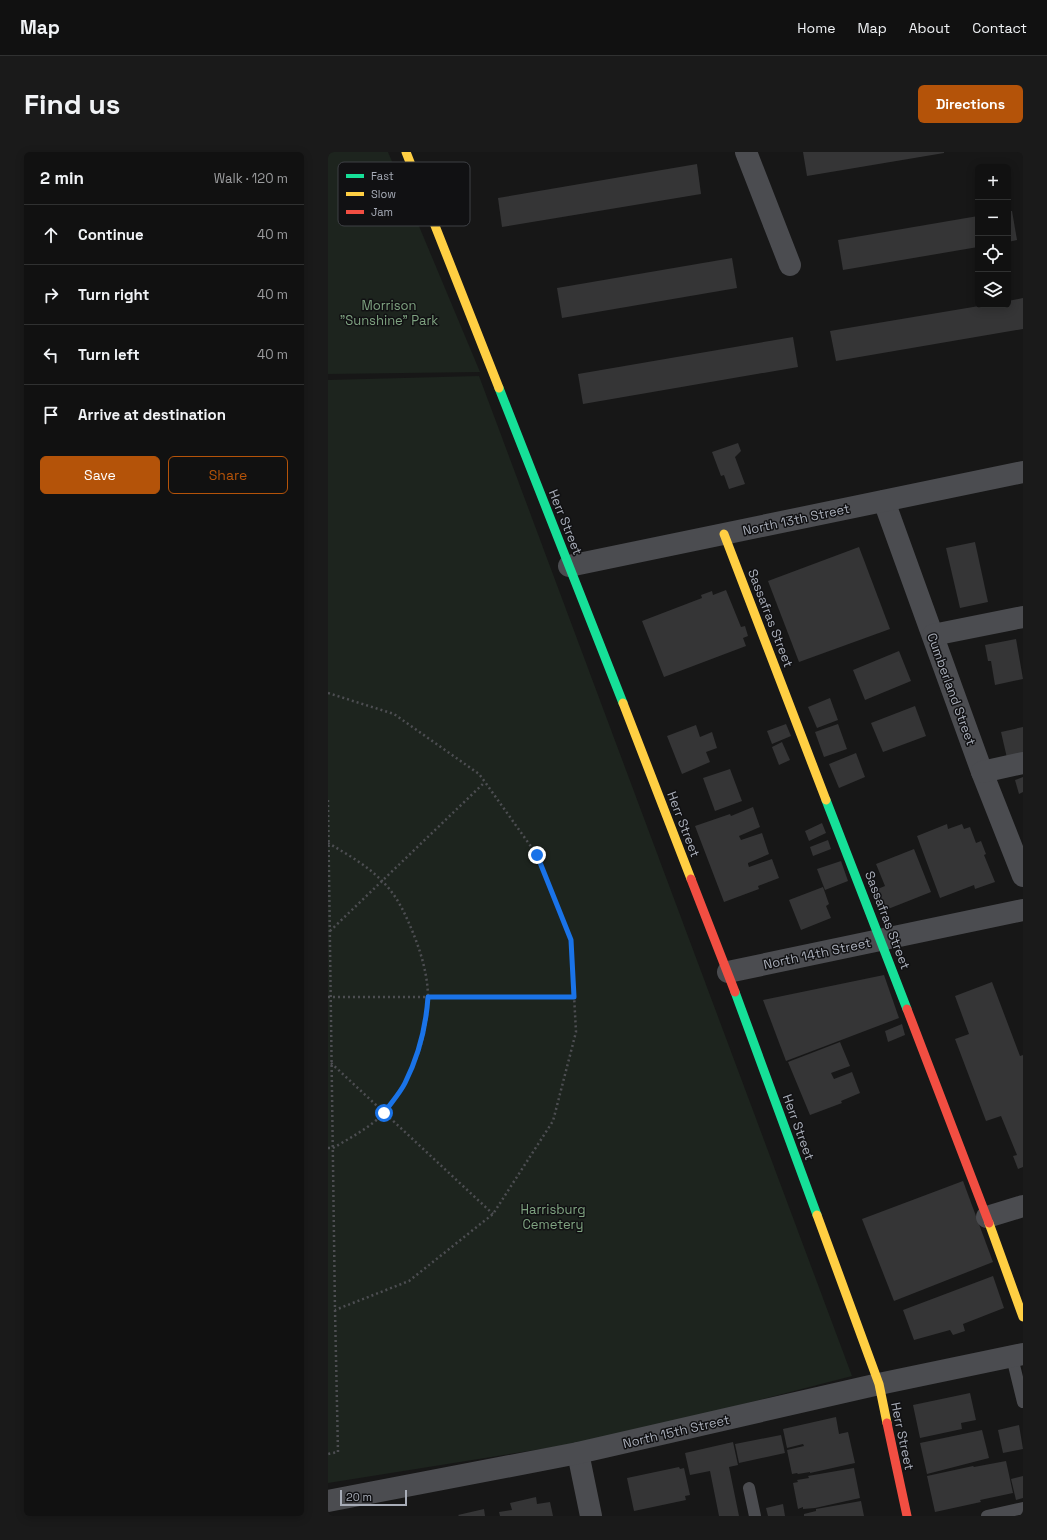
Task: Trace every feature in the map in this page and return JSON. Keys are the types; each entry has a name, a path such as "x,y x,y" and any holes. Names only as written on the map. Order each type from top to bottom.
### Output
{"main road":[{"name":"Herr Street","path":"406,152 410,162"},
{"name":"Herr Street","path":"435,226 728,972 879,1384 907,1516"},
{"name":"Sassafras Street","path":"724,534 882,939 987,1217 1023,1317"}],"street":[{"path":"746,152 790,265"},
{"name":"North 13th Street","path":"569,566 1023,472"},
{"name":"Cumberland Street","path":"884,501 982,772 1023,876"},
{"path":"933,635 1023,617"},
{"path":"982,772 1023,763"},
{"name":"North 14th Street","path":"728,972 1023,910"},
{"path":"987,1217 1023,1206"},
{"name":"North 15th Street","path":"328,1501 578,1453 879,1384 1017,1356"},
{"path":"578,1453 591,1516"}],"lane":[{"path":"1017,1356 1023,1402"},
{"path":"749,1488 755,1516"},
{"path":"987,1516 1023,1508"}],"path":[{"path":"328,693 394,714 479,774 485,782 537,855 571,940 576,1032 553,1121 493,1214 409,1281 335,1310"},
{"path":"330,932 485,782"},
{"path":"328,800 330,932 329,997 332,1064 338,1452 328,1454"},
{"path":"328,843 358,862 382,881 401,906 416,941 426,976 428,997 426,1021 418,1053 405,1084 384,1113 364,1129 333,1148 328,1148"},
{"path":"329,997 574,997"},
{"path":"332,1064 493,1214"}],"green space":[{"name":"Morrison \"Sunshine\" Park","path":"328,152 388,152 392,162 338,162 338,226 419,226 480,372 328,374"},
{"name":"Harrisburg Cemetery","path":"479,376 852,1376 616,1437 328,1483 328,380"}],"building":[{"path":"803,152 944,152 944,153 807,176"},
{"path":"697,164 701,194 502,227 498,198"},
{"path":"1011,211 1012,211 1017,240 1011,241"},
{"path":"975,217 975,248 843,270 838,240"},
{"path":"732,258 737,288 562,318 557,288"},
{"path":"1023,298 1023,329 836,361 830,331 975,307 975,308 1011,308 1011,300"},
{"path":"793,337 798,367 583,404 578,374"},
{"path":"738,443 741,451 735,457 745,484 729,489 724,475 721,476 712,452"},
{"path":"975,542 988,602 960,608 946,548"},
{"path":"859,547 890,629 799,662 768,581"},
{"path":"726,590 741,627 745,626 748,636 743,638 746,646 664,677 642,621 702,598 701,595 712,591 713,595"},
{"path":"1016,639 1023,679 995,685 991,661 988,661 985,645"},
{"path":"899,651 911,681 865,700 853,670"},
{"path":"830,698 838,720 817,728 808,707"},
{"path":"915,706 926,736 883,752 871,723"},
{"path":"786,724 791,736 772,744 767,731"},
{"path":"838,724 847,749 824,757 815,732"},
{"path":"696,725 700,737 712,732 717,748 706,752 710,762 682,774 667,736"},
{"path":"1023,727 1023,755 1007,758 1001,732"},
{"path":"782,742 790,760 779,765 772,747"},
{"path":"856,753 865,777 839,788 829,764"},
{"path":"730,769 742,801 715,811 703,778"},
{"path":"1023,777 1023,792 1019,794 1015,780"},
{"path":"753,807 760,827 739,836 741,840 762,833 769,854 748,863 749,867 772,859 779,878 758,886 759,889 724,902 695,826 730,814 731,816"},
{"path":"822,823 826,833 809,841 805,831"},
{"path":"947,824 948,829 962,824 964,829 970,827 976,843 981,841 986,854 984,855 995,882 975,889 974,885 940,898 917,836"},
{"path":"828,840 831,849 813,856 810,847"},
{"path":"914,849 931,892 883,911 875,890 885,886 876,864"},
{"path":"841,861 848,881 825,890 817,869"},
{"path":"823,887 829,904 826,906 831,918 801,930 789,900"},
{"path":"884,975 899,1018 786,1061 763,1000"},
{"path":"992,982 1020,1056 1023,1055 1023,1167 1018,1169 1013,1156 1017,1155 1001,1116 986,1121 955,1039 969,1034 955,996"},
{"path":"902,1024 905,1035 888,1042 885,1031"},
{"path":"840,1042 850,1066 831,1073 834,1079 852,1072 860,1093 841,1101 842,1103 810,1115 788,1062"},
{"path":"963,1181 993,1262 894,1301 862,1219"},
{"path":"993,1276 1004,1308 963,1324 965,1331 953,1335 950,1330 914,1340 903,1310"},
{"path":"970,1393 976,1420 961,1423 962,1429 920,1438 913,1405"},
{"path":"836,1417 839,1434 848,1432 855,1463 810,1473 792,1474 787,1450 804,1446 803,1444 787,1448 783,1429"},
{"path":"1019,1425 1023,1449 1003,1453 998,1430"},
{"path":"982,1430 989,1458 927,1474 920,1443"},
{"path":"781,1435 785,1453 739,1463 735,1444"},
{"path":"733,1442 738,1465 729,1467 739,1516 719,1516 710,1471 690,1475 685,1453"},
{"path":"1006,1461 1013,1493 935,1512 927,1476 973,1466"},
{"path":"679,1467 680,1469 684,1468 690,1495 685,1496 686,1500 634,1511 627,1478"},
{"path":"854,1468 860,1498 815,1508 803,1509 803,1507 798,1509 793,1483 798,1482 797,1480 809,1478 808,1476"},
{"path":"1023,1476 1023,1498 1016,1500 1011,1479"},
{"path":"536,1497 537,1504 550,1502 553,1516 500,1516 499,1512 512,1510 510,1503"},
{"path":"861,1501 864,1516 804,1516 804,1514 816,1511 816,1509"},
{"path":"783,1504 785,1516 768,1516 766,1508"},
{"path":"484,1509 485,1516 458,1515"}],"traffic: fast":[{"path":"499,388 623,703"},
{"path":"826,800 907,1009"},
{"path":"735,992 817,1215"}],"traffic: slow":[{"path":"406,152 410,162"},
{"path":"435,226 499,388"},
{"path":"724,534 826,800"},
{"path":"623,703 691,879"},
{"path":"817,1215 879,1384 887,1423"},
{"path":"989,1223 1023,1317"}],"traffic: jam":[{"path":"691,879 735,992"},
{"path":"907,1009 989,1223"},
{"path":"887,1423 907,1516"}],"route":[{"path":"384,1113 405,1084 418,1053 426,1021 428,997 574,997 571,940 537,855"}]}
